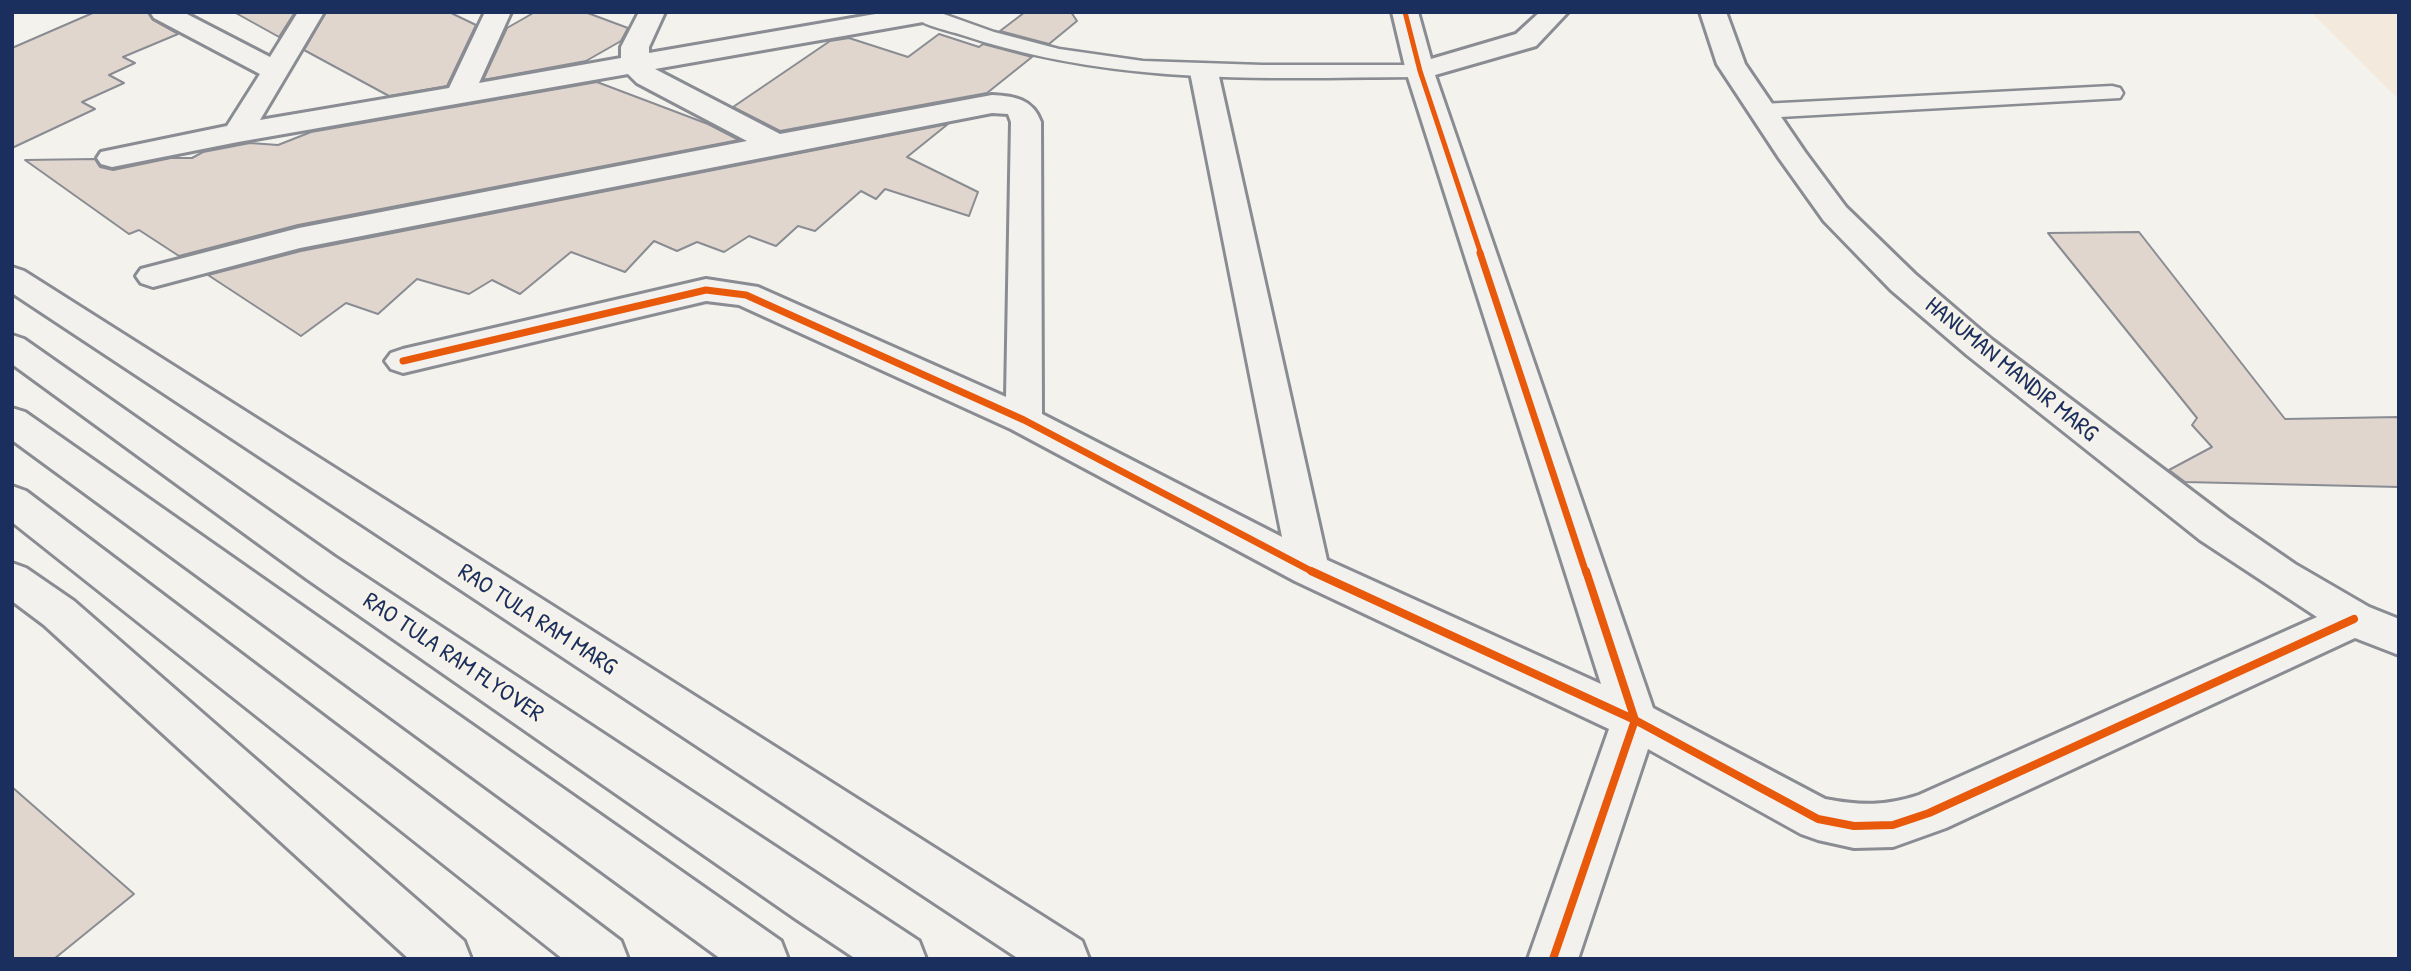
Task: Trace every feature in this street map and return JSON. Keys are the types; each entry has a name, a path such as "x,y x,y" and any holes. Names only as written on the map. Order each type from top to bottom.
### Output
{"main road":[{"path":"163,12 275,71"},
{"path":"238,132 311,12"},
{"path":"460,94 498,12"},
{"path":"652,12 635,47 635,65 647,77 776,144"},
{"path":"1405,12 1420,71 1635,720 1553,959"},
{"path":"1420,71 1526,40 1555,12"},
{"name":"HANUMAN MANDIR MARG","path":"1713,12 1731,64 1762,111 1835,214 1903,282 1979,347 2214,529 2281,575 2354,619 2399,638"},
{"path":"112,158 238,132 635,65 921,13"},
{"path":"1204,72 1309,570"},
{"path":"153,276 299,238 776,144 992,104 1008,104 1018,107 1024,113 1024,420"},
{"name":"RAO TULA RAM MARG","path":"12,278 1064,959"},
{"path":"403,361 706,290 746,295 1024,420 1309,570 1635,720 1818,819 1854,826 1893,825 1928,813 2354,619"},
{"name":"RAO TULA RAM FLYOVER","path":"12,346 333,576 901,959"},
{"path":"12,421 763,959"},
{"path":"12,501 603,959"},
{"path":"12,579 59,613 446,959"}],"lane":[{"path":"921,13 1048,53 1102,63 1204,72 1420,71"},
{"path":"1762,111 2112,93"}],"shaded area":[{"path":"2311,12 2399,12 2399,100"}],"building":[{"path":"95,12 148,12 153,20 178,34 123,57 135,63 109,75 124,83 82,102 95,109 12,148 12,48"},
{"path":"234,12 295,12 279,37"},
{"path":"326,12 449,12 476,25 447,86 389,96 304,50"},
{"path":"535,12 585,12 628,28 621,41 586,61 483,80 507,28"},
{"path":"1025,12 1071,12 1077,21 1049,44 1000,31"},
{"path":"939,34 979,47 983,44 1032,57 987,93 780,131 733,107 830,41 849,38 908,57"},
{"path":"597,82 708,124 739,140 298,225 179,256 139,230 129,234 25,160 95,159 100,167 113,170 171,158 192,158 203,152 250,143 278,145 311,132"},
{"path":"948,124 907,157 978,192 969,216 885,189 876,199 861,191 815,231 798,226 776,246 749,236 724,252 697,242 677,251 654,241 625,272 571,252 520,294 492,280 469,294 417,279 378,314 346,303 301,336 208,275 301,251"},
{"path":"2139,232 2285,419 2399,417 2399,487 2185,482 2169,470 2212,447 2192,425 2197,418 2048,233"},
{"path":"12,787 134,894 54,959 12,959"}],"cycle path":[{"path":"1405,12 1420,71 1635,720 1553,959"},
{"path":"403,361 706,290 746,295 1024,420 1309,570 1635,720 1818,819 1854,826 1893,825 1929,813 2354,619"}]}
